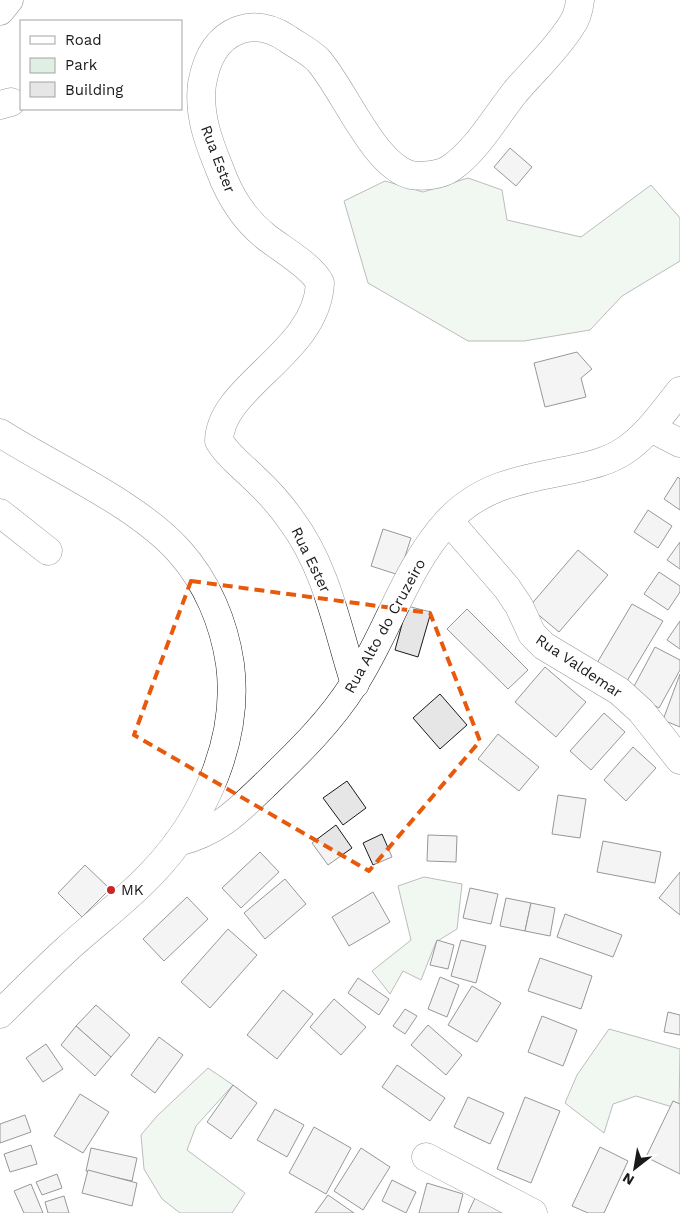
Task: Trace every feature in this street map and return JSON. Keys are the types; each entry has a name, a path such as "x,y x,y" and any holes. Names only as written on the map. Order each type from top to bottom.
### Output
{"street":[{"path":"0,11 9,0"},
{"name":"Rua Ester","path":"355,684 339,624 310,552 292,521 270,494 230,456 218,441 220,429 235,404 293,346 301,334 318,298 320,283 313,273 266,236 238,209 221,173 204,124 200,98 207,64 218,43 232,32 255,27 281,34 317,60 379,150 402,171 418,176 429,175 450,169 477,143 515,94 571,28 580,10 580,0"},
{"name":"Rua Alto do Cruzeiro","path":"178,842 196,838 220,826 311,741 355,684 408,579 449,521 466,505 491,488 525,478 606,460 624,451 651,428 680,390"},
{"path":"651,428 680,443"},
{"path":"0,433 89,486 153,528 179,550 192,568 222,625 233,687 228,725 209,790 196,819 153,873 68,948 0,1014"},
{"path":"0,513 48,551"},
{"name":"Rua Valdemar","path":"449,521 507,588 519,606 532,634 544,646 619,691 641,711 680,760"},
{"path":"426,1157 533,1213"}],"highlighted area":[{"path":"191,581 430,613 480,741 369,871 134,735"}],"green space":[{"path":"468,178 502,190 507,220 581,237 651,185 680,218 680,261 622,296 590,330 524,341 468,341 368,283 344,201 385,181 423,192"},
{"path":"424,877 462,884 457,929 436,942 421,980 403,971 390,994 372,971 411,940 398,886"},
{"path":"609,1029 680,1049 679,1109 636,1096 613,1104 604,1133 565,1103 577,1075"},
{"path":"208,1068 233,1085 196,1126 187,1150 245,1193 232,1213 180,1213 162,1199 144,1169 141,1135 158,1115"}],"building":[{"path":"510,148 532,167 516,186 494,167"},
{"path":"577,352 592,369 581,378 586,397 545,407 534,363"},
{"path":"678,477 680,479 680,510 664,499"},
{"path":"648,510 672,526 658,548 634,532"},
{"path":"383,529 411,538 399,575 371,566"},
{"path":"680,542 680,569 667,560"},
{"path":"578,550 608,575 559,632 529,607"},
{"path":"659,572 680,586 680,592 668,610 644,594"},
{"path":"632,604 663,621 627,681 597,663"},
{"path":"407,606 431,612 418,657 395,650"},
{"path":"467,609 528,670 508,689 447,629"},
{"path":"680,621 680,649 667,640"},
{"path":"655,647 680,660 680,670 659,708 631,692"},
{"path":"545,667 586,702 556,737 515,702"},
{"path":"680,674 680,727 663,720"},
{"path":"440,694 467,725 440,749 413,718"},
{"path":"604,713 625,732 591,770 570,751"},
{"path":"498,734 539,767 519,791 478,759"},
{"path":"633,747 656,768 626,801 604,780"},
{"path":"347,781 366,808 343,825 323,798"},
{"path":"558,795 586,799 580,838 552,834"},
{"path":"336,825 352,848 328,865 312,843"},
{"path":"382,834 392,857 373,865 363,843"},
{"path":"428,835 457,836 456,862 427,861"},
{"path":"603,841 661,852 655,883 597,872"},
{"path":"260,852 279,872 241,908 222,888"},
{"path":"85,865 110,889 82,917 58,893"},
{"path":"680,872 680,915 659,898"},
{"path":"285,879 306,904 265,939 244,913"},
{"path":"470,888 498,894 491,924 463,918"},
{"path":"373,892 390,922 349,946 332,917"},
{"path":"187,897 208,919 164,961 143,939"},
{"path":"506,898 531,903 525,931 500,926"},
{"path":"531,903 555,908 550,936 525,931"},
{"path":"565,914 622,935 613,957 557,937"},
{"path":"228,929 257,955 210,1008 181,982"},
{"path":"437,940 454,945 448,969 430,965"},
{"path":"461,940 486,946 476,983 451,976"},
{"path":"540,958 592,976 581,1009 528,991"},
{"path":"440,977 459,985 447,1017 428,1009"},
{"path":"358,978 389,999 379,1015 348,993"},
{"path":"472,986 501,1003 477,1042 448,1025"},
{"path":"283,990 313,1014 277,1059 247,1035"},
{"path":"334,999 366,1027 341,1055 310,1027"},
{"path":"96,1005 130,1035 111,1057 76,1026"},
{"path":"405,1009 417,1016 405,1034 393,1026"},
{"path":"668,1012 680,1015 680,1035 664,1032"},
{"path":"542,1016 577,1030 563,1066 528,1052"},
{"path":"428,1025 462,1055 446,1075 411,1045"},
{"path":"76,1026 111,1057 95,1076 61,1045"},
{"path":"159,1037 183,1055 155,1093 131,1075"},
{"path":"46,1044 63,1069 43,1082 26,1058"},
{"path":"397,1065 445,1098 430,1121 382,1087"},
{"path":"233,1085 257,1103 231,1139 207,1122"},
{"path":"80,1094 109,1112 83,1153 54,1136"},
{"path":"468,1097 504,1113 490,1144 454,1127"},
{"path":"525,1097 560,1111 531,1183 497,1169"},
{"path":"673,1101 680,1104 680,1174 646,1157"},
{"path":"275,1109 304,1125 287,1157 257,1140"},
{"path":"25,1115 31,1132 0,1143 0,1124"},
{"path":"314,1127 351,1148 326,1194 289,1173"},
{"path":"31,1145 37,1164 10,1172 4,1154"},
{"path":"600,1147 628,1161 604,1213 588,1213 572,1206"},
{"path":"91,1148 137,1158 132,1181 86,1171"},
{"path":"361,1148 390,1167 363,1210 334,1191"},
{"path":"88,1170 137,1183 132,1206 82,1193"},
{"path":"57,1174 62,1188 42,1195 36,1182"},
{"path":"392,1180 416,1192 406,1213 382,1201"},
{"path":"427,1183 463,1194 458,1213 419,1213"},
{"path":"31,1184 43,1213 24,1213 14,1191"},
{"path":"328,1195 354,1213 315,1213"},
{"path":"64,1196 69,1213 48,1213 45,1202"},
{"path":"475,1198 502,1212 502,1213 468,1213"}],"place":[{"name":"MK","path":"111,890"}]}
